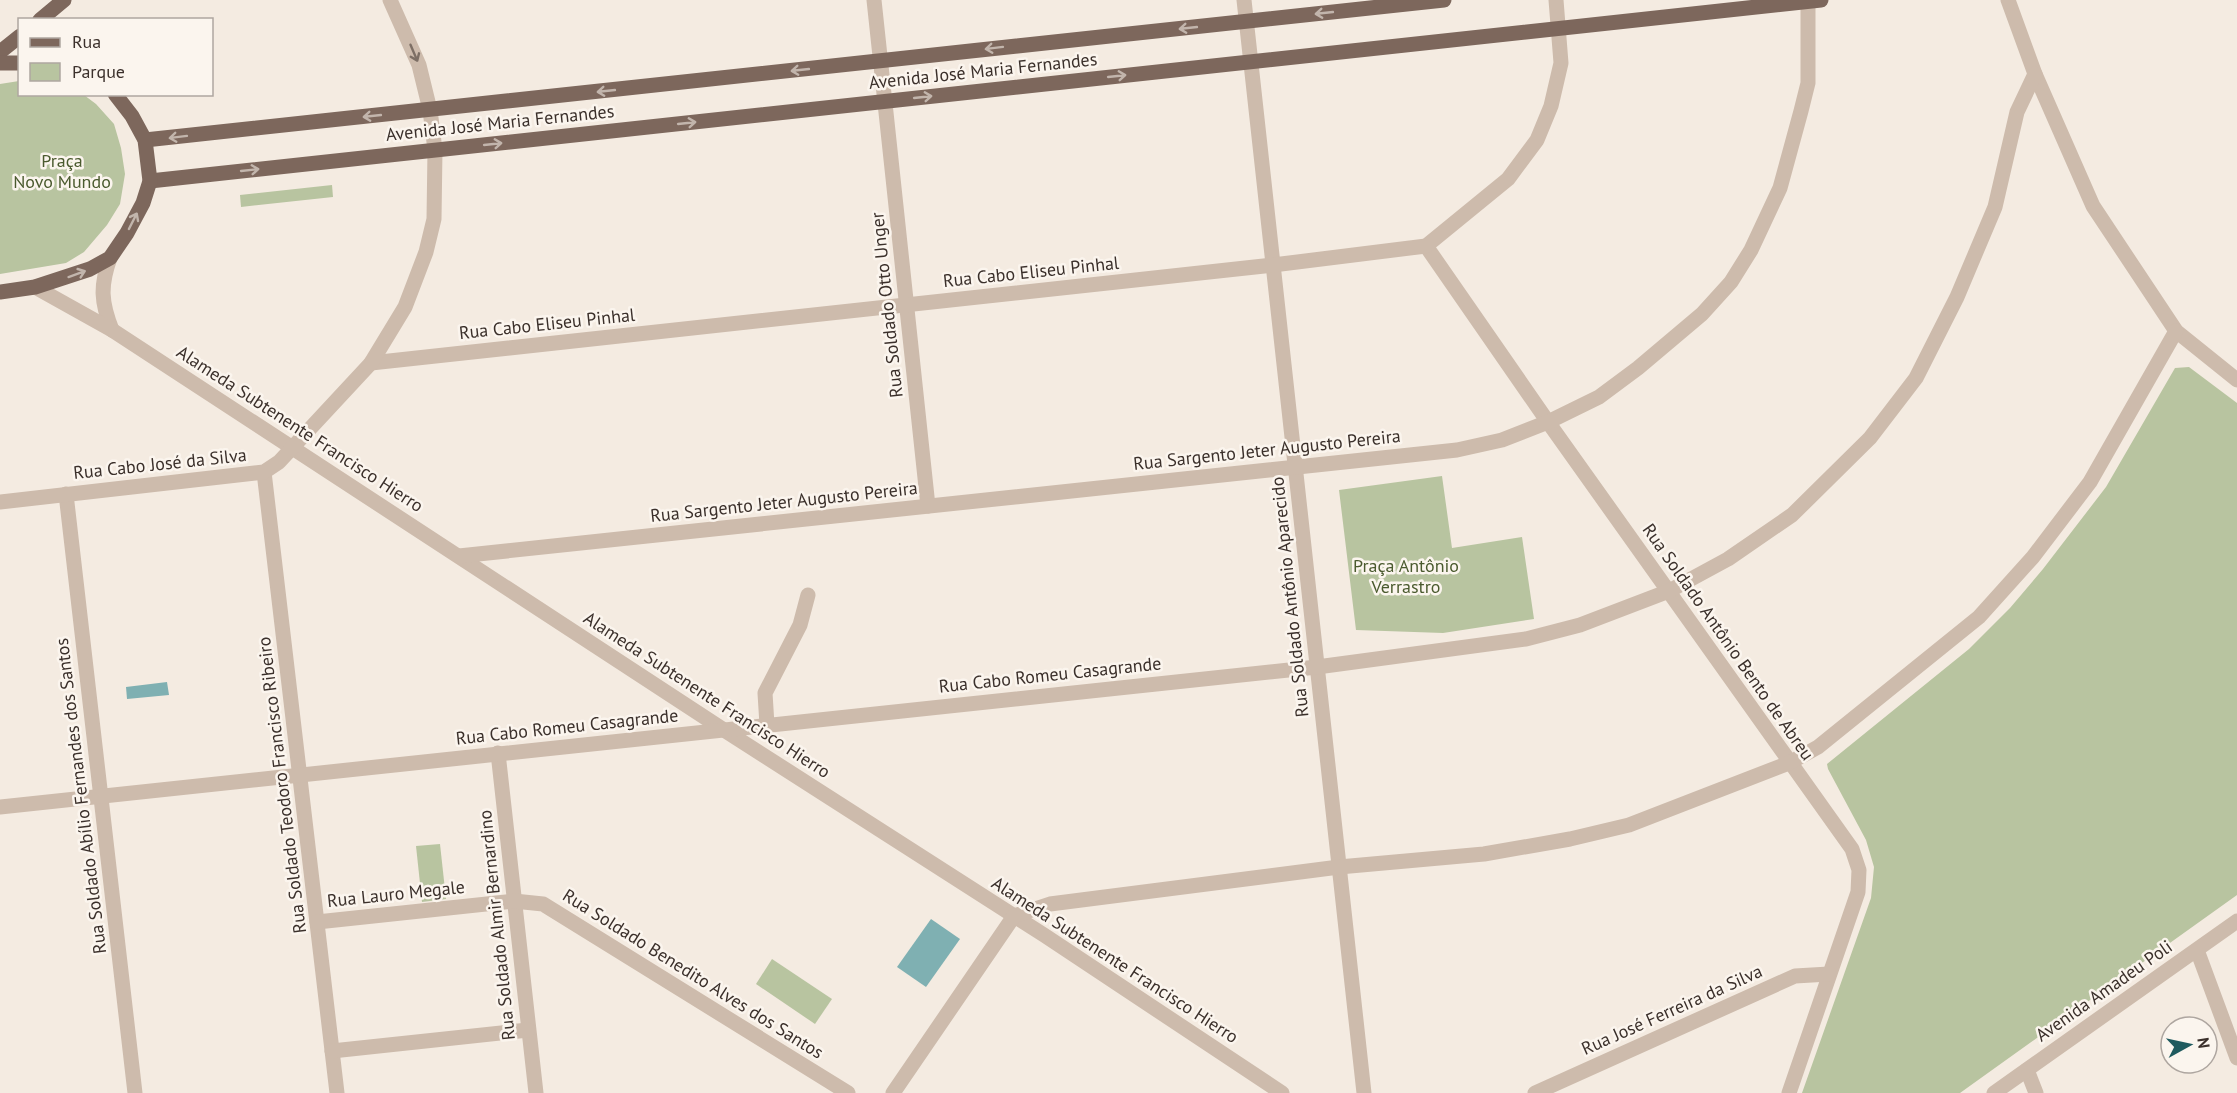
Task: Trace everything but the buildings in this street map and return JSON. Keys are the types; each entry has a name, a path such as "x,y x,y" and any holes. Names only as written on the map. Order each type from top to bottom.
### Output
{"main road":[{"path":"42,18 65,0"},
{"path":"57,18 65,0"},
{"name":"Avenida José Maria Fernandes","path":"145,140 1444,0"},
{"name":"Avenida José Maria Fernandes","path":"150,181 1812,0"},
{"path":"0,52 18,38"},
{"path":"0,63 18,63"},
{"path":"0,292 35,287 81,273 110,258 127,233 143,203 150,181 145,140 132,116 117,96"}],"street":[{"name":"Rua Cabo José da Silva","path":"0,502 264,472 279,462 371,363 405,307 426,252 434,219 435,150 430,110 419,65 390,0"},
{"name":"Rua Soldado Otto Unger","path":"874,0 928,506"},
{"name":"Rua Soldado Antônio Aparecido","path":"1244,0 1364,1093"},
{"path":"1426,246 1508,179 1537,140 1551,106 1561,63 1556,0"},
{"name":"Rua Sargento Jeter Augusto Pereira","path":"459,556 1457,450 1502,440 1548,422 1599,397 1638,368 1701,314 1731,282 1751,250 1780,188 1808,83 1812,0"},
{"path":"2008,0 2034,74 2093,206 2176,331 2237,380"},
{"name":"Rua Cabo Romeu Casagrande","path":"0,807 1317,667 1526,639 1580,625 1669,591 1728,559 1792,515 1870,438 1916,378 1957,297 1995,207 2017,112 2034,74"},
{"name":"Rua Soldado Antônio Bento de Abreu","path":"1426,246 1548,422 1852,849 1859,870 1858,892 1789,1093"},
{"name":"Rua Cabo Eliseu Pinhal","path":"371,363 1273,265 1426,246"},
{"path":"110,258 103,280 103,298 112,330"},
{"name":"Alameda Subtenente Francisco Hierro","path":"35,287 112,330 724,730 1014,916 1282,1093"},
{"path":"893,1093 1014,916 1050,904 1339,867 1484,854 1609,830 1629,825 1789,762 1818,747 1979,617 2033,557 2090,482 2176,331"},
{"name":"Rua Soldado Teodoro Francisco Ribeiro","path":"264,472 337,1093"},
{"name":"Rua Soldado Abílio Fernandes dos Santos","path":"66,494 135,1093"},
{"path":"767,725 765,693 800,625 808,595"},
{"name":"Rua Soldado Almir Bernardino","path":"498,753 536,1093"},
{"name":"Rua Lauro Megale","path":"317,922 514,901"},
{"name":"Rua Soldado Benedito Alves dos Santos","path":"514,901 543,904 848,1093"},
{"name":"Avenida Amadeu Poli","path":"1994,1093 2237,921"},
{"path":"2197,950 2237,1058"},
{"name":"Rua José Ferreira da Silva","path":"1535,1093 1795,976 1829,974"},
{"path":"332,1051 528,1030"},
{"path":"2027,1070 2036,1093"}],"green space":[{"name":"Praça Novo Mundo","path":"18,81 18,96 85,96 114,124 125,174 120,204 107,225 84,252 66,263 0,274 0,84"},
{"path":"332,185 333,197 241,207 240,195"},
{"path":"2189,367 2237,403 2237,895 1960,1093 1802,1093 1871,898 1874,867 1866,840 1827,764 1969,649 2010,608 2106,487 2175,368"},
{"name":"Praça Antônio Verrastro","path":"1442,476 1452,548 1522,537 1534,619 1443,633 1356,630 1339,490"},
{"path":"440,844 446,899 422,902 416,846"},
{"path":"772,959 832,999 815,1024 756,984"}],"water":[{"path":"167,682 169,695 127,699 126,687"},
{"path":"931,919 960,939 926,987 897,967"}]}
